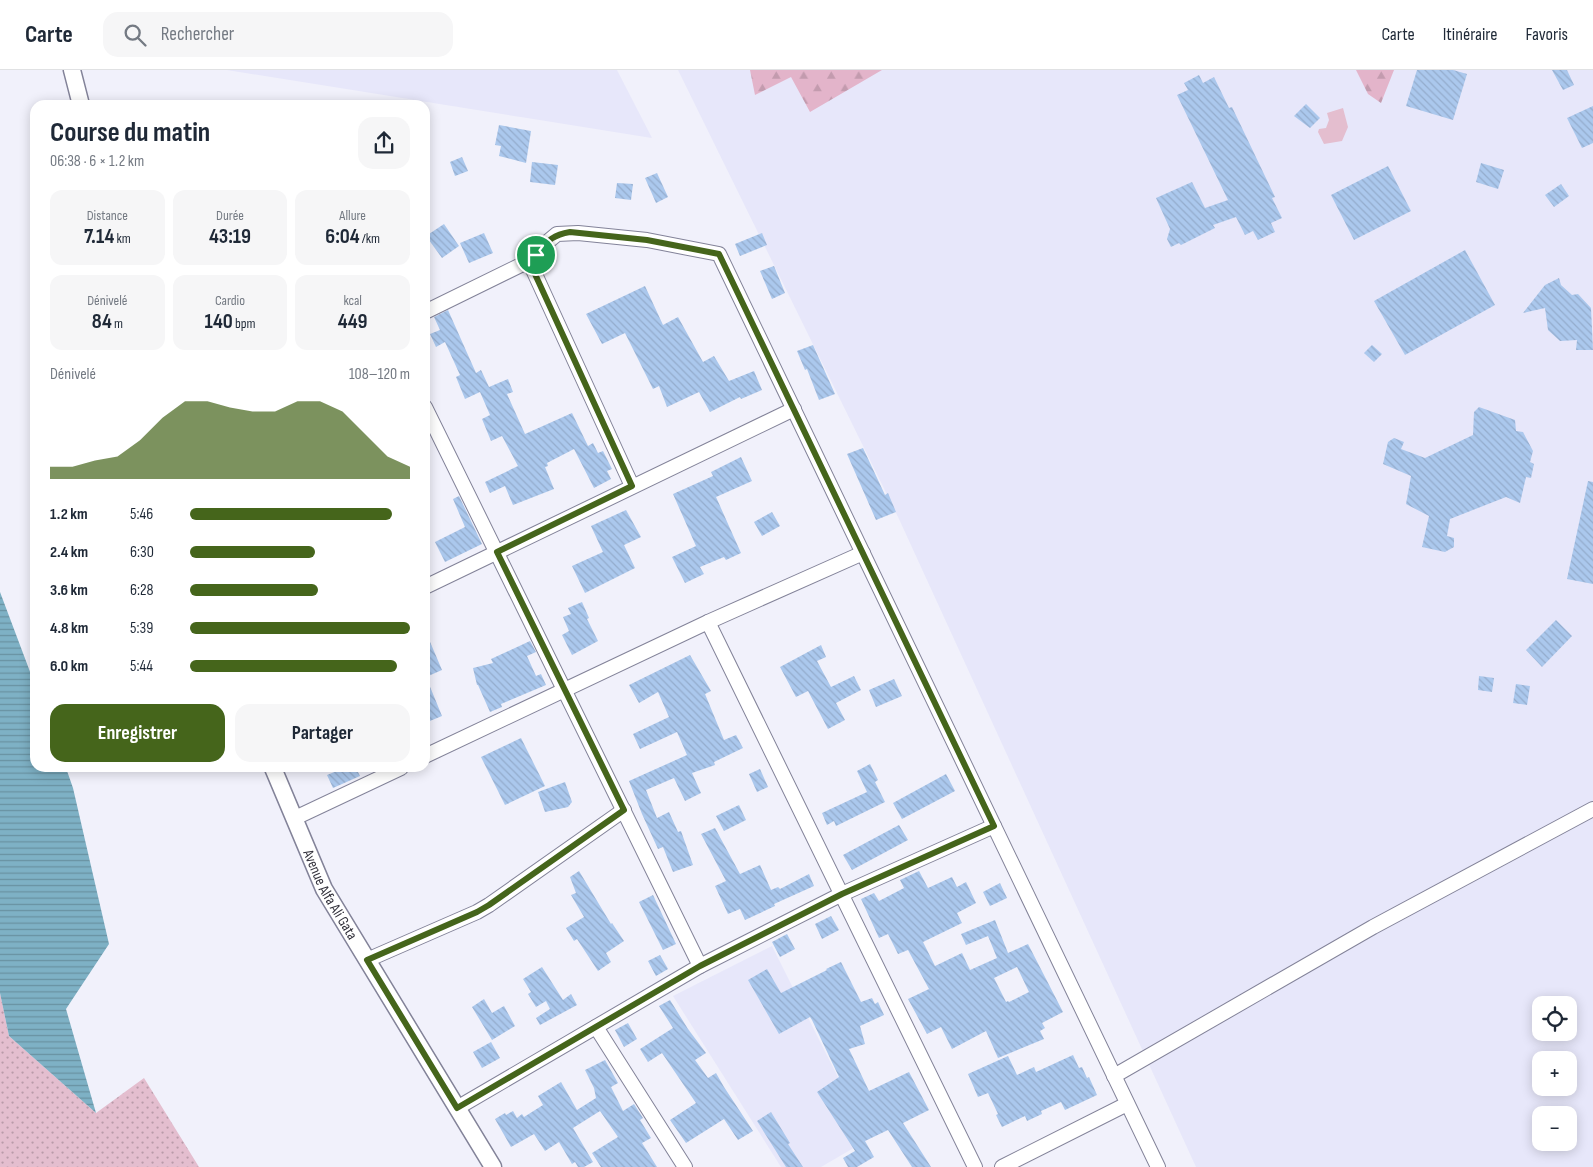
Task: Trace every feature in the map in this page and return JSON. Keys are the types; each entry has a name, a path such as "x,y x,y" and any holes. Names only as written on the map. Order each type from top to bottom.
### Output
{"street":[{"path":"72,70 79,100"},
{"path":"430,310 529,261 545,244 558,234 570,232 647,240 719,254 1158,1167"},
{"path":"529,261 632,486"},
{"path":"430,585 794,408"},
{"path":"430,417 566,690 700,966"},
{"path":"430,754 708,622 863,553"},
{"path":"708,622 975,1167"},
{"name":"Avenue Alfa Ali Gata","path":"276,772 324,889 493,1167"},
{"path":"295,818 393,772"},
{"path":"1114,1076 1373,927 1593,809"},
{"path":"367,960 483,909 624,810"},
{"path":"457,1108 700,966 842,894 994,826"},
{"path":"596,1027 685,1167"},
{"path":"1002,1167 1127,1104"}],"shaded area":[{"path":"227,70 617,70 652,138 430,102 430,100 414,100"},
{"path":"678,70 1593,70 1593,1167 1196,1167 899,519"},
{"path":"1343,108 1348,127 1342,141 1324,144 1318,132 1319,129 1326,128 1329,120 1327,113"},
{"path":"772,946 869,1139 821,1167 781,1167 673,996"},
{"path":"0,993 9,1036 96,1113 144,1078 199,1167 0,1167"}],"green space":[{"path":"750,70 882,70 810,112 791,77 755,95"},
{"path":"1356,70 1394,70 1381,103 1368,94"}],"water":[{"path":"0,592 30,672 30,772 67,772 73,788 109,944 66,1009 96,1113 9,1036 0,993"}],"building":[{"path":"1417,70 1453,70 1467,74 1453,120 1406,106"},
{"path":"1552,70 1567,70 1574,85 1563,90"},
{"path":"1199,75 1203,83 1214,77 1229,108 1232,107 1275,197 1272,198 1282,218 1271,223 1275,232 1258,240 1253,231 1245,235 1236,217 1213,225 1215,228 1181,245 1179,243 1171,247 1167,239 1170,229 1156,198 1192,182 1205,208 1228,200 1177,95 1188,90 1184,83"},
{"path":"1306,104 1320,118 1310,128 1294,116"},
{"path":"1593,106 1593,143 1582,148 1567,118"},
{"path":"499,125 531,131 526,163 499,156 501,146 495,145"},
{"path":"462,157 468,171 455,176 450,162"},
{"path":"532,162 558,165 555,185 530,182"},
{"path":"1481,163 1504,170 1498,189 1476,182"},
{"path":"1388,166 1411,211 1354,240 1331,195"},
{"path":"657,173 668,197 656,203 645,178"},
{"path":"617,183 633,184 631,200 615,198"},
{"path":"1561,184 1569,196 1554,207 1545,195"},
{"path":"444,224 459,246 442,258 430,242 430,233"},
{"path":"484,233 493,253 469,263 460,243"},
{"path":"762,233 767,245 740,256 735,244"},
{"path":"1465,250 1495,305 1405,355 1374,301"},
{"path":"774,266 785,293 772,299 760,271"},
{"path":"1559,278 1561,285 1572,295 1578,294 1591,308 1593,350 1576,350 1577,340 1560,341 1548,330 1545,308 1523,313 1545,285"},
{"path":"645,286 663,325 678,317 703,362 714,356 729,381 754,371 762,390 741,399 740,397 710,412 699,392 667,407 659,386 653,389 625,333 602,344 586,314"},
{"path":"448,310 476,373 481,370 489,387 508,379 513,392 507,394 525,434 572,413 588,446 593,443 598,453 603,451 612,469 607,471 611,479 594,488 574,449 547,463 548,466 545,467 554,489 513,505 505,486 490,493 485,482 518,466 502,436 491,441 482,419 490,415 480,392 465,399 456,377 460,375 445,342 436,347 430,334 440,330 434,317"},
{"path":"813,345 835,394 819,400 807,369 805,370 797,351"},
{"path":"1372,345 1382,354 1374,362 1364,353"},
{"path":"1479,407 1515,420 1516,431 1523,432 1533,451 1530,462 1534,464 1531,478 1526,477 1520,503 1506,497 1450,519 1447,536 1454,538 1454,547 1445,552 1422,547 1429,516 1406,504 1411,476 1383,464 1388,442 1394,438 1404,442 1401,449 1425,458 1473,435 1474,412"},
{"path":"863,448 885,495 888,493 896,512 876,520 847,454"},
{"path":"741,457 752,481 716,497 741,553 726,560 724,557 700,567 704,574 685,583 672,557 696,546 673,494 713,476 711,472"},
{"path":"1588,481 1593,482 1593,584 1567,579"},
{"path":"459,496 482,544 445,562 435,542 465,527 453,499"},
{"path":"626,510 641,537 624,545 635,568 585,593 572,566 603,552 591,526"},
{"path":"772,512 780,526 762,536 754,522"},
{"path":"582,602 589,618 587,619 598,641 572,655 562,635 569,631 563,617 571,614 568,608"},
{"path":"1556,620 1572,636 1542,667 1526,650"},
{"path":"530,641 536,652 527,656 536,676 541,674 546,685 501,704 502,707 490,712 477,685 473,668 493,663 491,659"},
{"path":"430,642 442,670 430,675"},
{"path":"821,645 826,657 817,661 831,687 854,676 861,690 836,703 845,720 828,729 808,691 796,697 780,667"},
{"path":"690,655 711,691 705,694 724,740 736,735 743,748 714,762 715,765 692,773 701,793 685,801 674,778 646,790 657,818 669,812 678,832 681,831 693,865 673,872 663,847 658,849 629,781 687,755 677,732 640,749 633,734 669,717 658,692 639,703 629,685"},
{"path":"1479,676 1494,678 1492,692 1478,690"},
{"path":"894,679 902,696 876,707 869,690"},
{"path":"1516,684 1530,686 1527,705 1513,703"},
{"path":"430,687 442,716 430,721"},
{"path":"521,738 545,786 505,805 481,757"},
{"path":"870,764 878,780 875,782 885,802 836,826 834,821 827,825 822,813 867,792 857,771"},
{"path":"760,769 768,787 757,792 749,774"},
{"path":"334,772 358,772 360,776 333,788 327,775"},
{"path":"946,774 955,791 902,819 893,803"},
{"path":"565,782 572,802 568,807 545,812 538,792"},
{"path":"739,805 746,820 724,831 716,816"},
{"path":"899,825 908,840 852,870 843,855"},
{"path":"715,828 740,874 760,865 771,890 778,887 780,889 809,874 814,886 774,904 775,906 745,920 740,909 728,914 715,886 726,881 701,834"},
{"path":"579,871 611,924 624,941 606,953 611,962 598,971 577,939 574,941 566,928 584,917 571,895 576,893 570,877"},
{"path":"919,871 928,888 952,877 957,887 966,882 976,903 957,913 962,923 923,942 935,966 962,953 970,970 997,958 988,936 966,945 961,934 995,920 1008,953 1028,944 1063,1012 1042,1023 1045,1028 1040,1031 1044,1039 998,1058 986,1031 952,1049 941,1027 927,1034 908,999 929,989 908,950 898,954 888,934 879,938 861,899 874,893 879,901 904,888 900,880","holes":["1017,967 1029,992 1006,1002 994,978"]},
{"path":"1000,883 1007,898 990,906 983,892"},
{"path":"653,895 676,944 663,950 639,902"},
{"path":"831,916 839,930 822,939 815,924"},
{"path":"787,934 795,949 780,957 772,942"},
{"path":"660,955 668,969 656,976 648,961"},
{"path":"841,962 861,1002 872,998 875,1004 878,1002 884,1015 860,1026 865,1044 849,1049 869,1091 909,1072 929,1110 903,1123 931,1167 912,1167 888,1130 865,1141 874,1157 857,1167 848,1167 843,1158 855,1151 817,1092 839,1077 812,1020 810,1017 779,1034 748,980 767,969 781,993"},
{"path":"542,967 563,1000 571,994 577,1005 540,1025 536,1018 550,1009 546,1001 536,1007 528,994 531,992 523,979"},
{"path":"484,999 492,1013 504,1006 515,1026 492,1040 472,1007"},
{"path":"670,1000 706,1053 695,1060 708,1078 716,1073 753,1131 738,1140 724,1119 686,1143 670,1120 696,1103 662,1053 648,1062 640,1049 673,1028 659,1006"},
{"path":"628,1023 637,1039 624,1047 615,1030"},
{"path":"491,1042 500,1058 482,1068 473,1052"},
{"path":"1073,1055 1079,1068 1082,1067 1087,1078 1089,1077 1097,1095 1065,1110 1061,1102 1041,1111 1042,1114 1027,1121 1025,1116 1002,1127 988,1093 978,1097 968,1074 1008,1056 1017,1075 1034,1067 1036,1072"},
{"path":"605,1060 618,1083 611,1087 623,1111 634,1104 643,1118 640,1120 651,1138 642,1143 657,1167 601,1167 592,1153 618,1137 600,1111 573,1128 593,1162 584,1167 578,1167 575,1162 572,1164 559,1142 545,1151 534,1134 511,1147 495,1119 513,1111 517,1118 522,1114 524,1117 543,1105 538,1096 561,1082 577,1110 596,1098 594,1088 585,1070"},
{"path":"771,1112 803,1167 786,1167 757,1121"}],"route":[{"path":"570,232 647,240 719,254 994,826 842,894 700,966 457,1108 367,960 489,905 624,810 497,552 632,486 529,261 536,255 545,244 558,234 570,232"}]}
